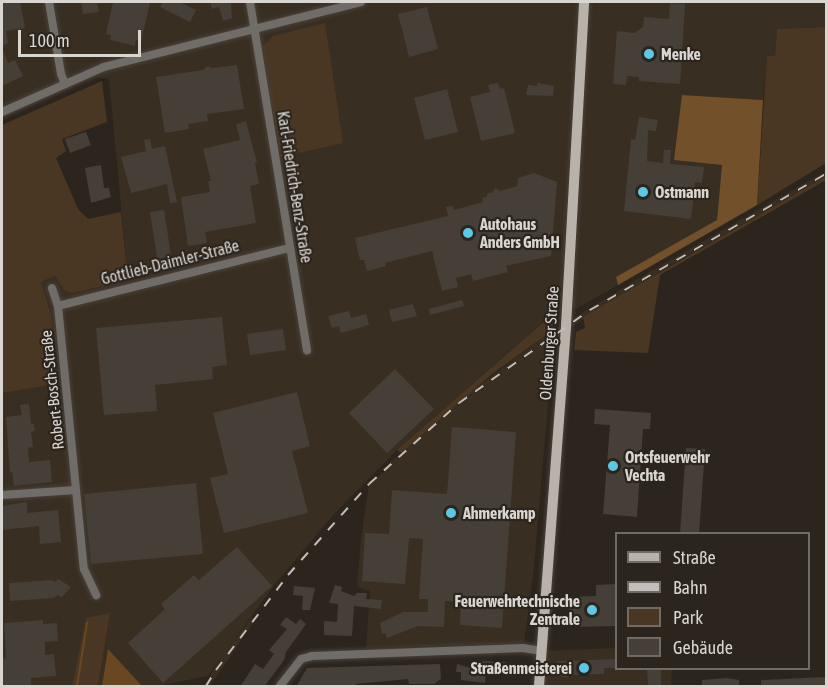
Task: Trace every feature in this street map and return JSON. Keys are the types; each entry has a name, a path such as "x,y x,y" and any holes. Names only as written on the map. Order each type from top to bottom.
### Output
{"main road":[{"name":"Oldenburger Straße","path":"539,687 566,326 584,2"}],"street":[{"path":"49,2 61,74 65,84"},
{"name":"Karl-Friedrich-Benz-Straße","path":"250,2 289,248 308,350"},
{"path":"2,112 104,67 362,2"},
{"name":"Gottlieb-Daimler-Straße","path":"58,306 289,248"},
{"name":"Robert-Bosch-Straße","path":"52,288 58,306 84,569 96,595"},
{"path":"2,495 76,490"},
{"path":"280,687 301,659 312,656 523,648 542,651"}],"shaded area":[{"path":"2,2 826,2 826,27 777,29 775,56 767,56 763,100 682,95 722,165 717,220 616,277 618,285 576,309 552,314 397,450 335,513 272,588 227,650 252,617 255,620 210,686 204,686 221,657 208,676 157,686 98,686 110,613 86,619 72,686 2,686 2,393 56,384 51,314 41,282 55,276 64,290 128,279 109,79 96,77 2,118"},
{"path":"682,95 763,100 757,205 618,285 616,277 717,220 722,165 674,160"},
{"path":"826,171 826,176 661,271 545,343 553,348 534,567 524,643 366,648 370,591 357,587 361,539 369,484 385,471 383,469 459,401 552,331 658,267"},
{"path":"615,648 615,670 672,670 671,686 539,686 542,651"},
{"path":"108,649 142,686 102,686"}],"green space":[{"path":"325,23 343,143 281,157 262,47 273,36"},
{"path":"826,27 826,163 757,205 767,56 775,56 777,29"},
{"path":"102,81 107,122 62,139 66,151 56,158 78,209 88,219 121,212 128,280 71,293 64,290 55,276 41,282 51,314 56,384 2,393 2,125"},
{"path":"826,176 826,180 660,275 648,353 574,350 576,332 585,328 583,317"},
{"path":"555,312 552,331 492,374 401,453 397,450"},
{"path":"110,613 98,686 72,686 86,618"}],"building":[{"path":"2,2 20,2 25,28 6,31 8,43 2,46"},
{"path":"81,2 97,2 99,12 83,14"},
{"path":"113,2 150,2 141,42 136,40 135,46 110,40 111,35 106,34"},
{"path":"163,2 180,2 196,10 190,22 160,7"},
{"path":"210,2 231,2 232,18 223,21 219,7 212,9"},
{"name":"Menke","path":"670,3 685,4 680,84 639,81 639,77 627,76 626,85 613,84 617,31 634,33 643,27 644,17 669,19"},
{"path":"427,7 438,49 409,57 398,14"},
{"path":"2,48 8,63 15,60 23,76 2,86"},
{"path":"237,65 244,109 207,114 208,121 188,124 189,129 165,133 156,77 203,70 208,66 212,68"},
{"path":"498,83 500,89 504,88 515,133 481,141 470,97 490,92 488,85"},
{"path":"537,83 554,86 553,96 526,95 528,85 537,86"},
{"path":"447,89 458,132 425,140 414,98"},
{"path":"639,117 658,120 656,131 648,130 647,161 663,163 664,150 671,150 670,164 704,167 702,183 695,182 691,219 624,211 631,139 635,140"},
{"path":"246,121 257,163 255,163 259,184 250,186 256,223 205,232 207,243 188,246 181,197 210,192 208,181 211,181 203,149 240,140 236,124"},
{"path":"86,132 91,145 70,153 65,139"},
{"path":"150,139 152,149 165,146 177,202 170,203 167,184 131,193 121,157 146,151 144,140"},
{"path":"101,165 104,188 109,188 111,197 91,203 85,168"},
{"name":"Autohaus Anders GmbH","path":"534,173 557,182 551,256 506,266 508,272 473,281 471,274 456,278 458,287 442,291 432,251 385,263 386,266 367,271 364,260 360,260 355,238 448,216 446,207 453,206 454,210 483,202 482,198 487,197 487,194 493,192 495,188 500,191 517,186 518,178"},
{"path":"164,210 171,255 161,259 157,258 150,212"},
{"path":"462,300 464,306 430,315 429,309"},
{"path":"413,304 417,316 392,322 389,310"},
{"path":"349,311 351,318 366,314 369,325 341,333 339,326 332,328 328,316"},
{"path":"222,317 227,365 212,367 213,379 155,385 157,411 104,415 96,328"},
{"path":"283,329 286,350 250,355 247,334"},
{"path":"395,369 434,409 387,453 349,413"},
{"path":"297,392 310,446 292,451 308,513 224,533 210,478 228,474 213,413"},
{"path":"29,404 31,424 34,424 35,431 31,432 33,447 28,448 29,462 50,460 52,482 14,486 12,472 10,472 6,417 22,415 20,405"},
{"path":"595,409 651,413 650,429 643,429 637,517 603,514 610,425 594,424"},
{"name":"Ahmerkamp","path":"452,427 516,432 502,628 460,625 461,602 445,601 444,627 418,626 387,638 385,633 382,634 380,623 403,612 428,612 428,599 419,599 423,539 409,538 405,584 362,581 365,533 389,534 392,490 447,494"},
{"path":"686,448 705,449 699,532 680,532"},
{"path":"196,483 203,554 91,564 84,494"},
{"path":"27,502 27,513 58,510 61,542 40,544 39,526 2,530 2,506"},
{"path":"237,547 272,586 163,683 128,643 165,609 161,604 194,575 199,580"},
{"path":"58,579 71,587 62,597 57,595 54,598 10,601 9,583 52,580 55,582"},
{"name":"Feuerwehrtechnische Zentrale","path":"615,584 615,626 571,627 568,597 596,596 596,585"},
{"path":"335,585 342,587 341,591 354,596 357,593 367,593 366,599 382,600 381,609 354,606 352,636 324,635 324,621 337,622 338,604 329,603"},
{"path":"294,586 315,588 310,610 302,610 303,596 293,595"},
{"path":"286,617 296,624 300,619 306,624 286,652 284,660 264,687 240,687 255,664 263,669 274,654 269,650 287,629 280,625"},
{"path":"43,620 43,624 57,623 58,641 45,642 45,655 54,654 56,676 31,678 31,687 2,687 2,659 6,658 4,623"},
{"name":"Straßenmeisterei","path":"615,659 615,668 604,668 604,674 569,675 566,678 557,675 557,661"},
{"path":"482,661 506,662 507,674 486,672 485,683 461,680 461,672 456,672 457,664 481,671"},
{"path":"440,664 441,679 434,684 409,684 408,679 356,684 356,687 296,687 307,668"},
{"path":"647,670 661,670 661,685 648,685"},
{"path":"826,677 826,687 761,687 761,680"},
{"path":"727,678 739,680 739,687 702,687 702,680"}],"waterway":[{"path":"77,686 87,623"}],"railway":[{"path":"206,686 288,575 369,484 459,403 590,310 826,174"}],"place":[{"name":"Menke","path":"649,54"},
{"name":"Ostmann","path":"643,192"},
{"name":"Autohaus Anders GmbH","path":"468,233"},
{"name":"Ortsfeuerwehr Vechta","path":"613,466"},
{"name":"Ahmerkamp","path":"451,513"},
{"name":"Feuerwehrtechnische Zentrale","path":"592,610"},
{"name":"Straßenmeisterei","path":"584,668"}]}
